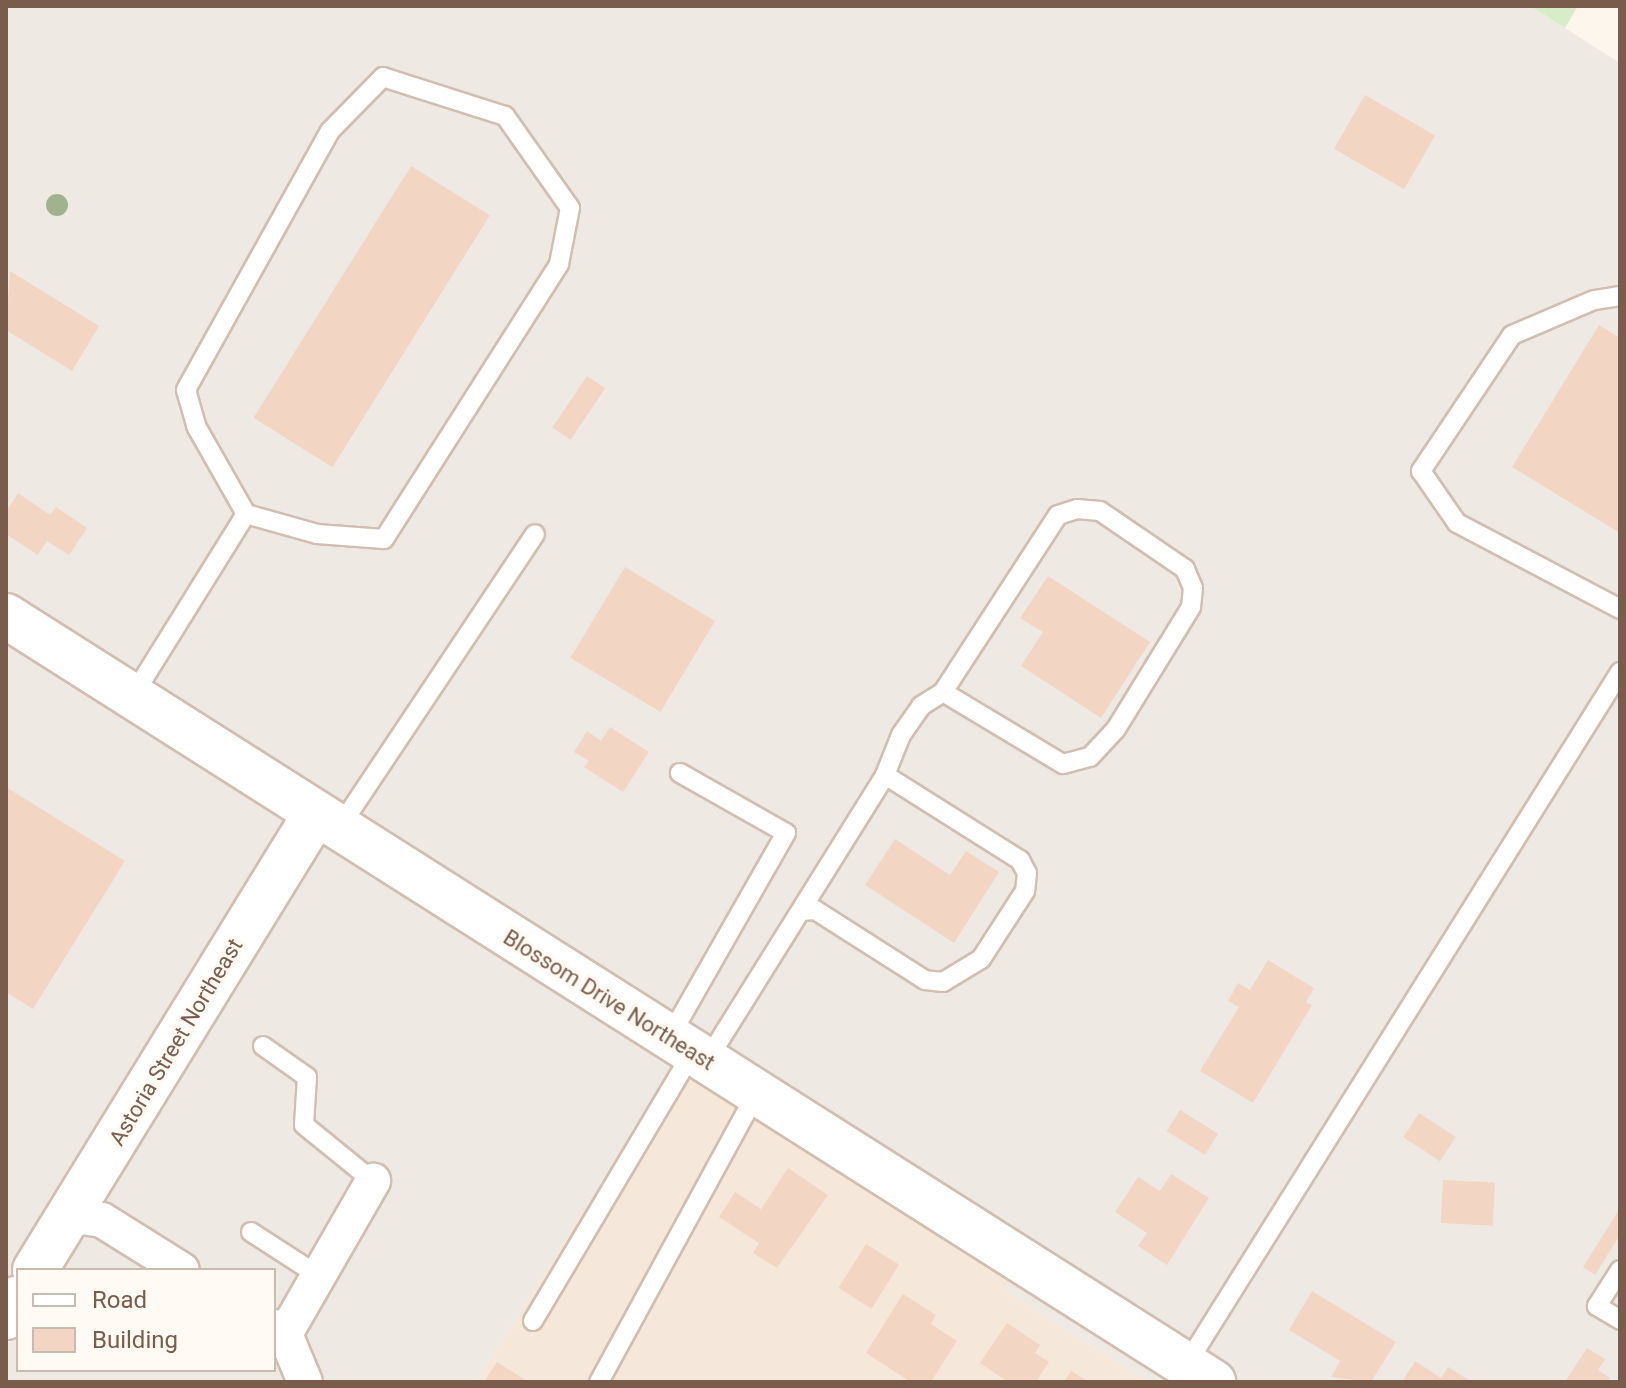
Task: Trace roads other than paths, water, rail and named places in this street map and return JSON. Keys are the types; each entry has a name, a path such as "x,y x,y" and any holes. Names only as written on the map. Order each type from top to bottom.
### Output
{"street":[{"name":"Blossom Drive Northeast","path":"6,616 1202,1377"},
{"name":"Astoria Street Northeast","path":"36,1268 327,821"},
{"path":"305,1382 280,1330 319,1276 373,1181"},
{"path":"70,1215 102,1220 179,1268"}],"lane":[{"path":"383,77 505,116 570,208 559,264 384,539 317,534 246,514 196,426 186,390 330,131 383,77"},
{"path":"1620,296 1594,300 1512,335 1421,471 1457,523 1620,609"},
{"path":"689,1051 801,911 885,775 901,735 921,706 943,692 1058,515 1077,509 1100,511 1185,569 1193,588 1191,607 1116,729 1090,757 1063,764 943,692"},
{"path":"132,697 246,514"},
{"path":"327,821 535,534"},
{"path":"1202,1377 1620,672"},
{"path":"533,1321 689,1051 786,833 680,773"},
{"path":"801,911 815,910 925,980 943,982 981,959 1025,891 1027,873 1020,860 885,775"},
{"path":"263,1046 307,1077 304,1125 373,1181"},
{"path":"599,1382 756,1094"},
{"path":"251,1232 319,1276"},
{"path":"1620,1270 1597,1306 1620,1320"}]}
